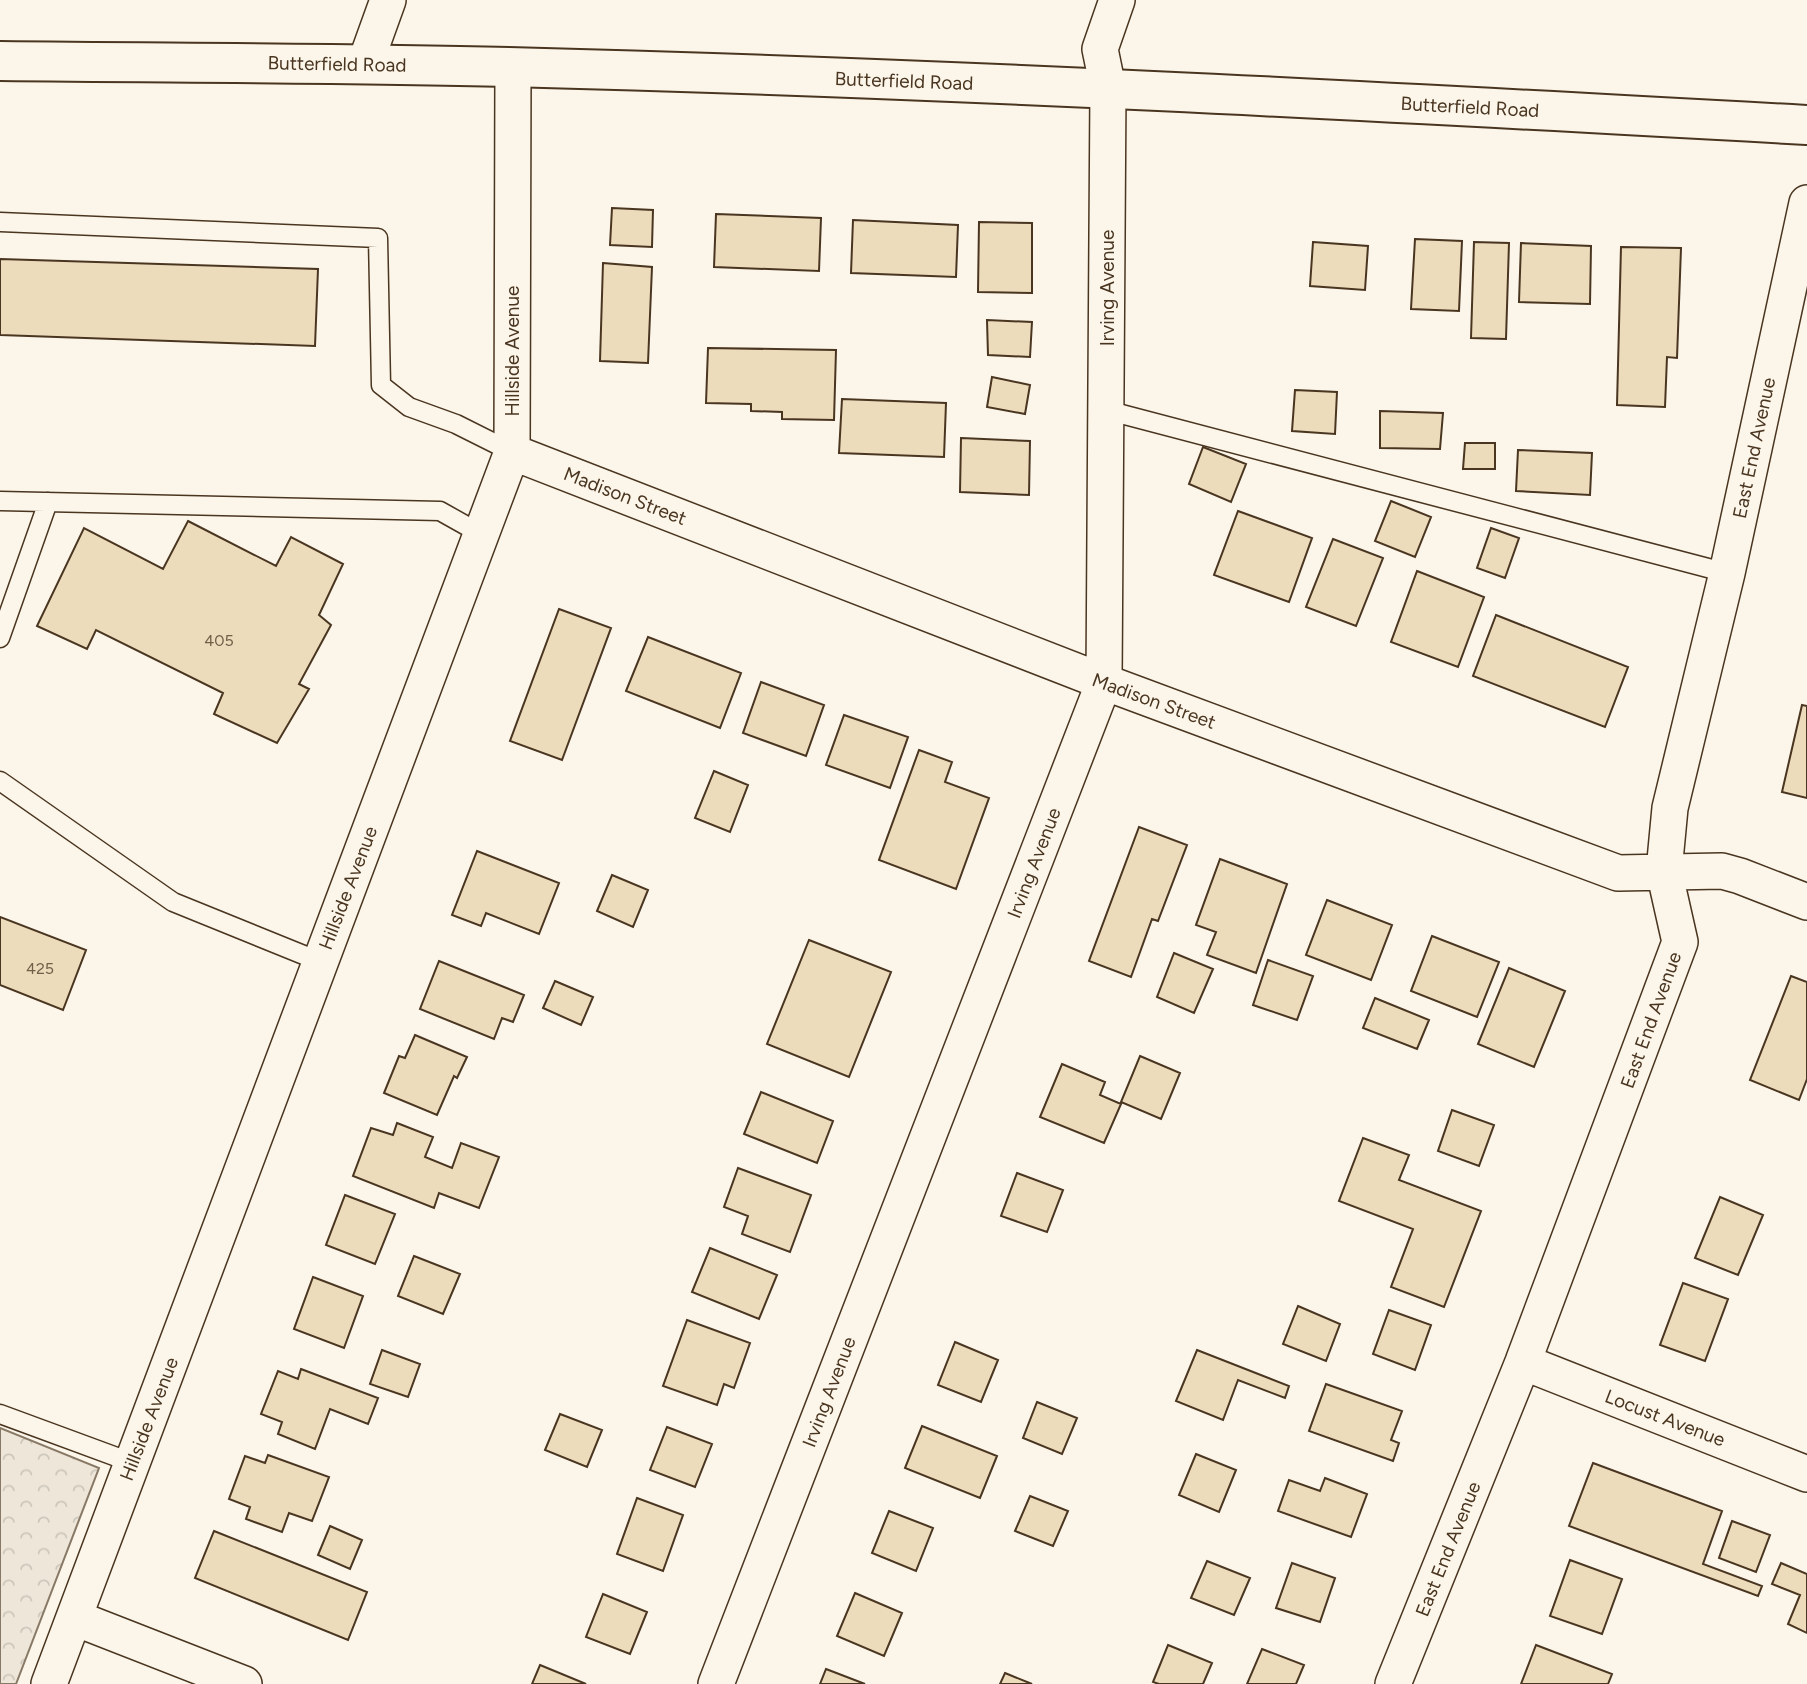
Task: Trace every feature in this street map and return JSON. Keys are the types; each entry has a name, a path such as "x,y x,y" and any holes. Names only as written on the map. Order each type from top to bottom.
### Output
{"main road":[{"name":"Butterfield Road","path":"0,61 513,67 1108,88 1807,124"}],"street":[{"path":"366,64 388,0"},
{"name":"Irving Avenue","path":"716,1684 1104,682 1108,88 1100,49 1117,0"},
{"name":"Hillside Avenue","path":"49,1684 512,452 513,67"},
{"name":"East End Avenue","path":"1394,1684 1523,1362 1680,942 1664,871 1671,808 1727,573 1807,204"},
{"name":"Madison Street","path":"512,452 1104,682 1618,873 1722,871 1807,902"},
{"name":"Locust Avenue","path":"1523,1362 1807,1474"},
{"path":"75,1618 244,1684"}],"lane":[{"path":"0,222 378,238 381,384 410,407 512,452"},
{"path":"1106,410 1727,573"},
{"path":"0,501 440,511 481,534"},
{"path":"0,638 48,502"},
{"path":"0,780 173,902 321,962"},
{"path":"0,1414 133,1463"}],"green space":[{"path":"0,1428 99,1468 16,1684 0,1684"}],"building":[{"path":"612,208 653,210 652,247 610,245"},
{"path":"716,214 821,218 819,271 714,267"},
{"path":"853,220 958,225 956,277 851,273"},
{"path":"979,222 1032,223 1032,293 978,292"},
{"path":"1415,239 1462,241 1459,311 1411,309"},
{"path":"1313,242 1368,246 1365,290 1310,286"},
{"path":"1474,242 1509,243 1506,339 1471,338"},
{"path":"1521,243 1591,246 1590,304 1519,302"},
{"path":"1621,247 1681,248 1677,358 1667,357 1665,407 1617,405"},
{"path":"0,259 318,269 315,346 0,335"},
{"path":"603,263 652,267 648,363 600,361"},
{"path":"987,320 1032,322 1030,357 988,355"},
{"path":"708,348 836,350 834,420 782,419 782,412 751,411 751,404 706,403"},
{"path":"992,377 1030,385 1025,414 987,407"},
{"path":"1295,390 1337,392 1335,434 1292,431"},
{"path":"842,399 946,403 944,457 839,453"},
{"path":"1380,411 1443,413 1440,449 1380,448"},
{"path":"961,438 1030,441 1029,495 960,492"},
{"path":"1465,443 1495,443 1495,469 1463,469"},
{"path":"1203,447 1246,464 1231,502 1189,484"},
{"path":"1518,450 1592,453 1590,495 1516,491"},
{"path":"1391,501 1431,517 1415,557 1375,541"},
{"path":"1238,511 1312,538 1289,602 1214,575"},
{"path":"188,521 276,566 291,537 343,564 319,615 331,625 299,684 309,689 277,743 214,714 223,693 96,630 87,649 37,626 84,528 163,569"},
{"path":"1491,528 1519,538 1505,578 1477,568"},
{"path":"1333,539 1383,558 1356,626 1306,607"},
{"path":"1417,571 1484,597 1458,667 1391,642"},
{"path":"559,609 611,628 562,760 510,741"},
{"path":"1496,615 1628,667 1605,727 1473,676"},
{"path":"648,637 741,673 720,728 626,691"},
{"path":"761,682 824,705 806,756 743,733"},
{"path":"1802,705 1807,706 1807,798 1782,792"},
{"path":"844,715 908,737 890,788 826,765"},
{"path":"919,750 952,762 945,782 989,798 956,889 879,860"},
{"path":"714,771 748,785 730,832 695,818"},
{"path":"1139,827 1187,845 1158,921 1152,919 1131,977 1089,961"},
{"path":"477,851 559,883 539,934 486,913 481,926 452,915"},
{"path":"1220,859 1287,884 1256,973 1207,955 1216,932 1196,925"},
{"path":"612,875 648,890 633,927 597,911"},
{"path":"1327,900 1392,925 1371,980 1306,955"},
{"path":"0,917 86,950 63,1010 0,985"},
{"path":"1432,936 1499,962 1477,1017 1411,991"},
{"path":"809,940 891,972 849,1077 767,1044"},
{"path":"1174,953 1213,969 1194,1013 1157,997"},
{"path":"1268,960 1313,976 1297,1020 1253,1005"},
{"path":"439,961 524,995 513,1022 502,1018 494,1039 420,1009"},
{"path":"1509,968 1565,991 1534,1067 1478,1044"},
{"path":"1791,976 1807,982 1807,1079 1799,1100 1750,1080"},
{"path":"555,981 593,997 581,1025 543,1008"},
{"path":"1375,998 1429,1020 1417,1049 1363,1028"},
{"path":"415,1035 467,1057 457,1078 454,1076 437,1115 384,1093 399,1056 405,1058"},
{"path":"1140,1056 1180,1073 1161,1119 1121,1102"},
{"path":"1062,1064 1105,1082 1100,1095 1121,1104 1104,1143 1040,1117"},
{"path":"761,1092 833,1121 817,1163 744,1134"},
{"path":"1452,1110 1494,1125 1479,1166 1438,1151"},
{"path":"397,1123 433,1137 425,1157 452,1168 461,1143 499,1157 479,1208 439,1193 434,1208 353,1176 371,1128 393,1135"},
{"path":"1363,1138 1409,1155 1399,1180 1481,1211 1444,1307 1391,1287 1413,1229 1339,1201"},
{"path":"738,1168 811,1195 790,1252 742,1234 748,1216 724,1207"},
{"path":"1017,1173 1063,1190 1047,1232 1001,1216"},
{"path":"345,1195 395,1214 375,1264 326,1245"},
{"path":"1720,1197 1763,1215 1738,1275 1695,1258"},
{"path":"710,1248 777,1275 759,1319 692,1292"},
{"path":"414,1256 460,1274 443,1314 398,1296"},
{"path":"313,1277 363,1296 344,1348 294,1329"},
{"path":"1683,1283 1728,1299 1705,1361 1660,1345"},
{"path":"1298,1306 1340,1324 1326,1361 1283,1344"},
{"path":"1389,1310 1431,1325 1415,1370 1373,1354"},
{"path":"687,1320 750,1343 734,1388 724,1384 717,1405 663,1386"},
{"path":"955,1342 998,1360 981,1402 938,1385"},
{"path":"382,1350 420,1364 408,1397 370,1384"},
{"path":"1197,1350 1289,1386 1285,1398 1238,1380 1223,1420 1176,1401"},
{"path":"301,1369 378,1398 368,1424 330,1409 315,1449 278,1434 282,1422 261,1414 278,1371 298,1379"},
{"path":"1326,1384 1402,1411 1391,1440 1399,1443 1393,1461 1309,1431"},
{"path":"1037,1402 1077,1418 1062,1454 1023,1438"},
{"path":"560,1414 602,1430 587,1467 545,1450"},
{"path":"922,1426 997,1456 980,1498 905,1468"},
{"path":"667,1427 712,1444 695,1487 650,1470"},
{"path":"1196,1454 1236,1470 1219,1512 1179,1495"},
{"path":"268,1455 329,1477 312,1521 289,1513 282,1532 246,1519 250,1507 229,1499 245,1456 265,1463"},
{"path":"1593,1463 1722,1511 1703,1564 1762,1586 1758,1596 1569,1526"},
{"path":"1325,1478 1367,1494 1351,1537 1278,1511 1289,1480 1320,1491"},
{"path":"1030,1496 1068,1511 1053,1546 1015,1531"},
{"path":"637,1498 683,1515 663,1571 617,1554"},
{"path":"889,1511 933,1528 916,1571 872,1553"},
{"path":"1732,1521 1770,1535 1756,1572 1719,1558"},
{"path":"330,1526 362,1540 350,1569 318,1555"},
{"path":"214,1531 367,1592 348,1640 195,1578"},
{"path":"1570,1560 1622,1579 1602,1634 1550,1616"},
{"path":"1207,1561 1250,1578 1234,1615 1191,1598"},
{"path":"1292,1563 1335,1578 1320,1622 1276,1608"},
{"path":"1781,1563 1807,1574 1807,1633 1788,1624 1800,1595 1772,1584"},
{"path":"855,1593 902,1613 884,1656 837,1636"},
{"path":"603,1594 647,1612 630,1654 586,1637"},
{"path":"1168,1645 1212,1663 1203,1684 1153,1682"},
{"path":"1536,1645 1612,1674 1608,1684 1521,1684"},
{"path":"1262,1649 1304,1665 1296,1684 1247,1684"},
{"path":"540,1665 586,1684 532,1684"},
{"path":"826,1669 865,1684 820,1684"},
{"path":"1005,1673 1032,1684 1000,1684"}]}
